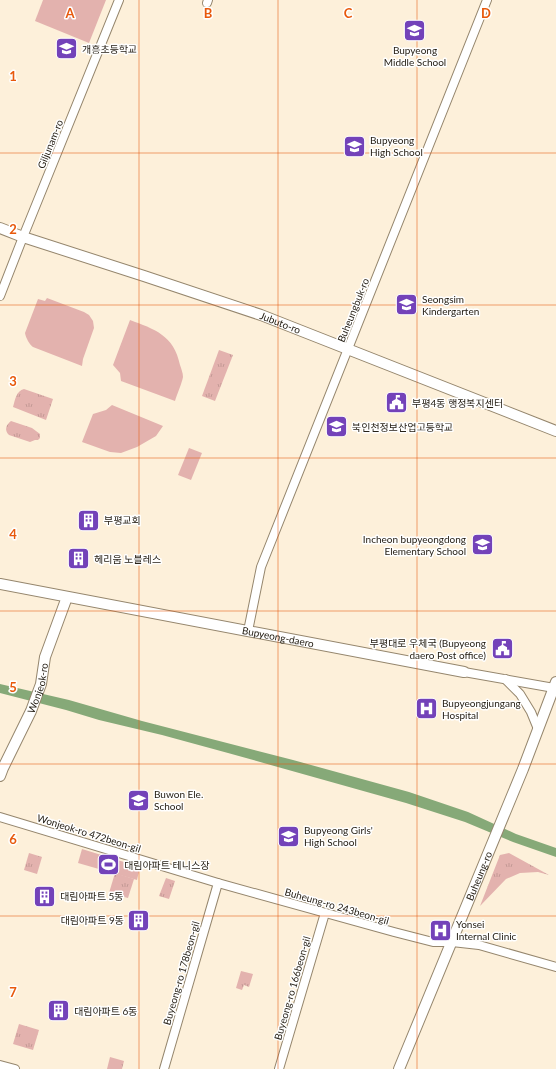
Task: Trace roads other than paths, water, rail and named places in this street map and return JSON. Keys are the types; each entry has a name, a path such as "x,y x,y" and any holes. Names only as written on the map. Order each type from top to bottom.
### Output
{"main road":[{"name":"Jubuto-ro","path":"0,228 23,237 261,315 556,431"},
{"name":"Bupyeong-daero","path":"0,584 464,672"},
{"name":"Wonjeok-ro","path":"0,776 30,711 40,684 45,657 67,597"},
{"name":"Buheung-ro","path":"400,1069 507,809 555,686"}],"street":[{"name":"Giljunam-ro","path":"0,296 119,0"},
{"name":"Buheungbuk-ro","path":"248,630 261,567 487,0"},
{"name":"Bupyeong-daero","path":"464,672 555,686"},
{"path":"505,679 520,694 531,712 538,729"},
{"name":"Wonjeok-ro 472beon-gil","path":"0,817 218,882"},
{"name":"Buheung-ro 243beon-gil","path":"218,882 433,942 452,942 479,945 556,968"},
{"name":"Buyeong-ro 178beon-gil","path":"164,1069 218,882"},
{"name":"Buyeong-ro 166beon-gil","path":"279,1069 325,913"},
{"path":"0,1065 15,1069"}],"place":[{"name":"Bupyeong Middle School","path":"415,30"},
{"name":"개흥초등학교","path":"66,49"},
{"name":"Bupyeong High School","path":"355,146"},
{"name":"Seongsim Kindergarten","path":"406,305"},
{"name":"부평4동 행정복지센터","path":"396,403"},
{"name":"북인천정보산업고등학교","path":"336,427"},
{"name":"부평교회","path":"88,520"},
{"name":"Incheon bupyeongdong Elementary School","path":"482,545"},
{"name":"헤리움 노블레스","path":"79,559"},
{"name":"부평대로 우체국 (Bupyeong daero Post office)","path":"502,649"},
{"name":"Bupyeongjungang Hospital","path":"427,709"},
{"name":"Buwon Ele. School","path":"138,800"},
{"name":"Bupyeong Girls' High School","path":"289,836"},
{"name":"대림아파트 테니스장","path":"109,865"},
{"name":"대림아파트 5동","path":"45,896"},
{"name":"대림아파트 9동","path":"139,920"},
{"name":"Yonsei Internal Clinic","path":"440,930"},
{"name":"대림아파트 6동","path":"59,1011"}]}
